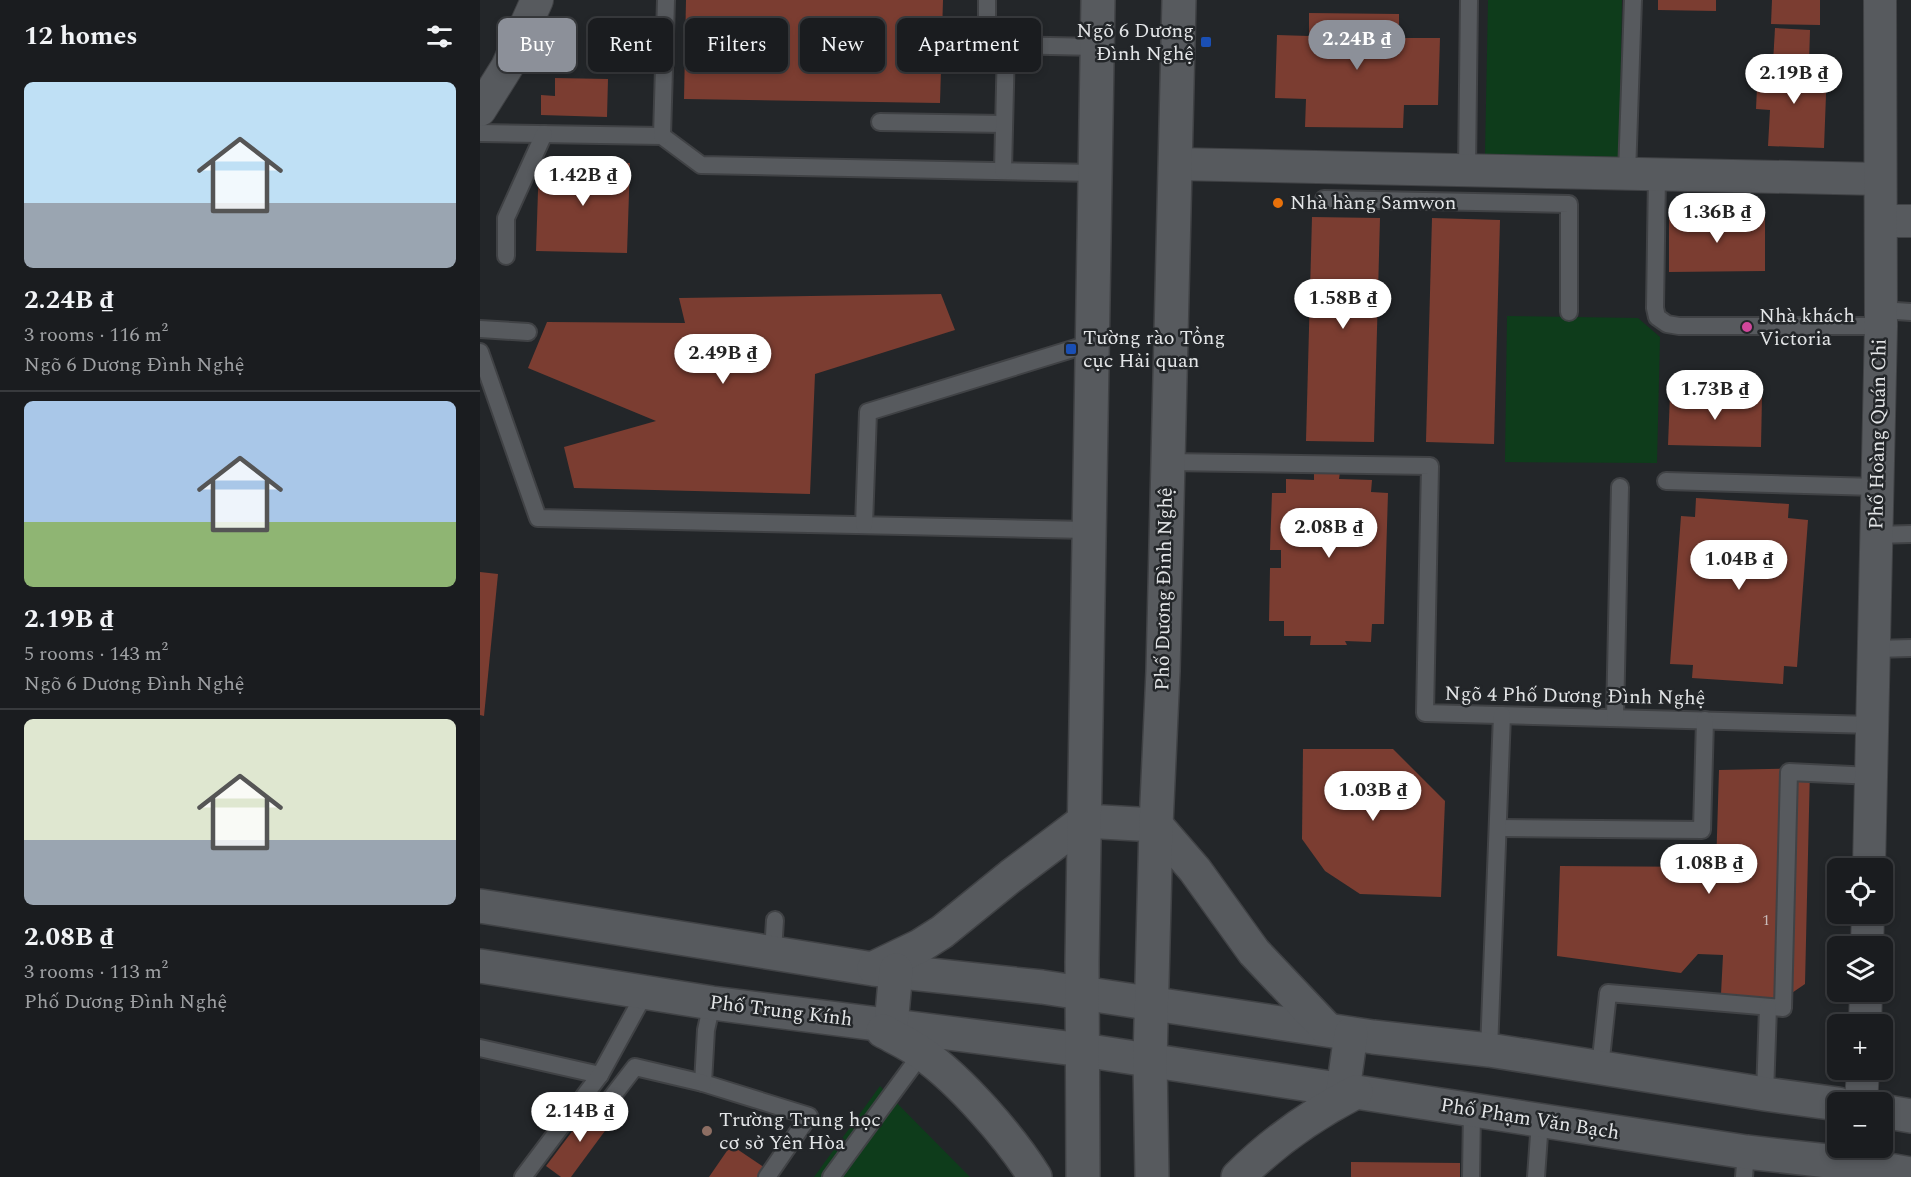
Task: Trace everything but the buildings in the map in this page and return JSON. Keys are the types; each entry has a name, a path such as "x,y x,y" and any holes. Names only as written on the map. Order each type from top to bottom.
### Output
{"main road":[{"path":"1083,1177 1084,821 1098,0"},
{"name":"Phố Dương Đình Nghệ","path":"1152,1177 1150,1061 1156,825 1163,670 1179,0"},
{"path":"884,970 942,932 1084,821 1156,825 1195,870 1254,952 1339,1031 1349,1091 1304,1122 1238,1177"},
{"path":"480,906 774,936 884,970 1042,987 1339,1031 1489,1050 1765,1095 1827,1103"},
{"name":"Phố Trung Kính","path":"480,966 712,1003 1083,1050 1150,1061"},
{"path":"884,970 879,1024 943,1069 966,1091 1003,1134 1035,1177"},
{"name":"Phố Phạm Văn Bạch","path":"1150,1061 1540,1120 1745,1164 1856,1163 1911,1174"},
{"path":"1893,1113 1911,1116"}],"street":[{"path":"480,110 507,67 537,0"},
{"name":"Phố Hoàng Quán Chi","path":"1869,858 1874,725 1876,487 1891,316 1896,221 1880,179 1880,0"},
{"path":"1175,164 1880,179"}],"lane":[{"path":"662,136 666,0"},
{"path":"987,0 987,18"},
{"path":"1467,170 1468,0"},
{"path":"1633,0 1642,174 1657,317 1667,324 1679,326 1891,316"},
{"path":"1041,46 1097,47"},
{"path":"1003,171 1005,72"},
{"path":"880,122 1004,124"},
{"path":"480,133 662,136 700,165 1095,173"},
{"path":"506,256 506,218 544,134"},
{"path":"1324,199 1569,204 1569,312"},
{"path":"480,329 528,332"},
{"path":"864,525 868,412 1092,344"},
{"path":"480,352 538,518 1088,530"},
{"name":"Ngõ 4 Phố Dương Đình Nghệ","path":"1167,462 1430,466 1425,713 1874,725"},
{"path":"1666,481 1876,487"},
{"path":"1615,718 1620,487"},
{"path":"1876,535 1911,534"},
{"path":"1875,649 1911,648"},
{"path":"1489,1050 1503,715"},
{"path":"1498,828 1702,830 1705,720"},
{"path":"1600,1068 1608,993 1783,1008 1789,772 1872,776"},
{"path":"523,1177 600,1076 645,993"},
{"path":"703,1083 706,1030 712,1003"},
{"path":"1765,1095 1768,1007"},
{"path":"480,1048 600,1076"},
{"path":"831,1177 922,1053"},
{"path":"601,1111 634,1067 703,1083 809,1116 767,1177"},
{"path":"1471,1177 1472,1110"},
{"path":"1536,1177 1540,1120"}],"green space":[{"path":"1488,0 1622,0 1619,157 1485,155"},
{"path":"1507,316 1638,318 1660,337 1657,463 1505,462"},
{"path":"880,1086 970,1177 814,1177"}],"place":[{"name":"Ngõ 6 Dương Đình Nghệ","path":"1206,42"},
{"name":"Nhà hàng Samwon","path":"1278,203"},
{"name":"Nhà khách Victoria","path":"1747,327"},
{"name":"Tường rào Tổng cục Hải quan","path":"1071,349"},
{"name":"Trường Trung học cơ sở Yên Hòa","path":"707,1131"}]}
